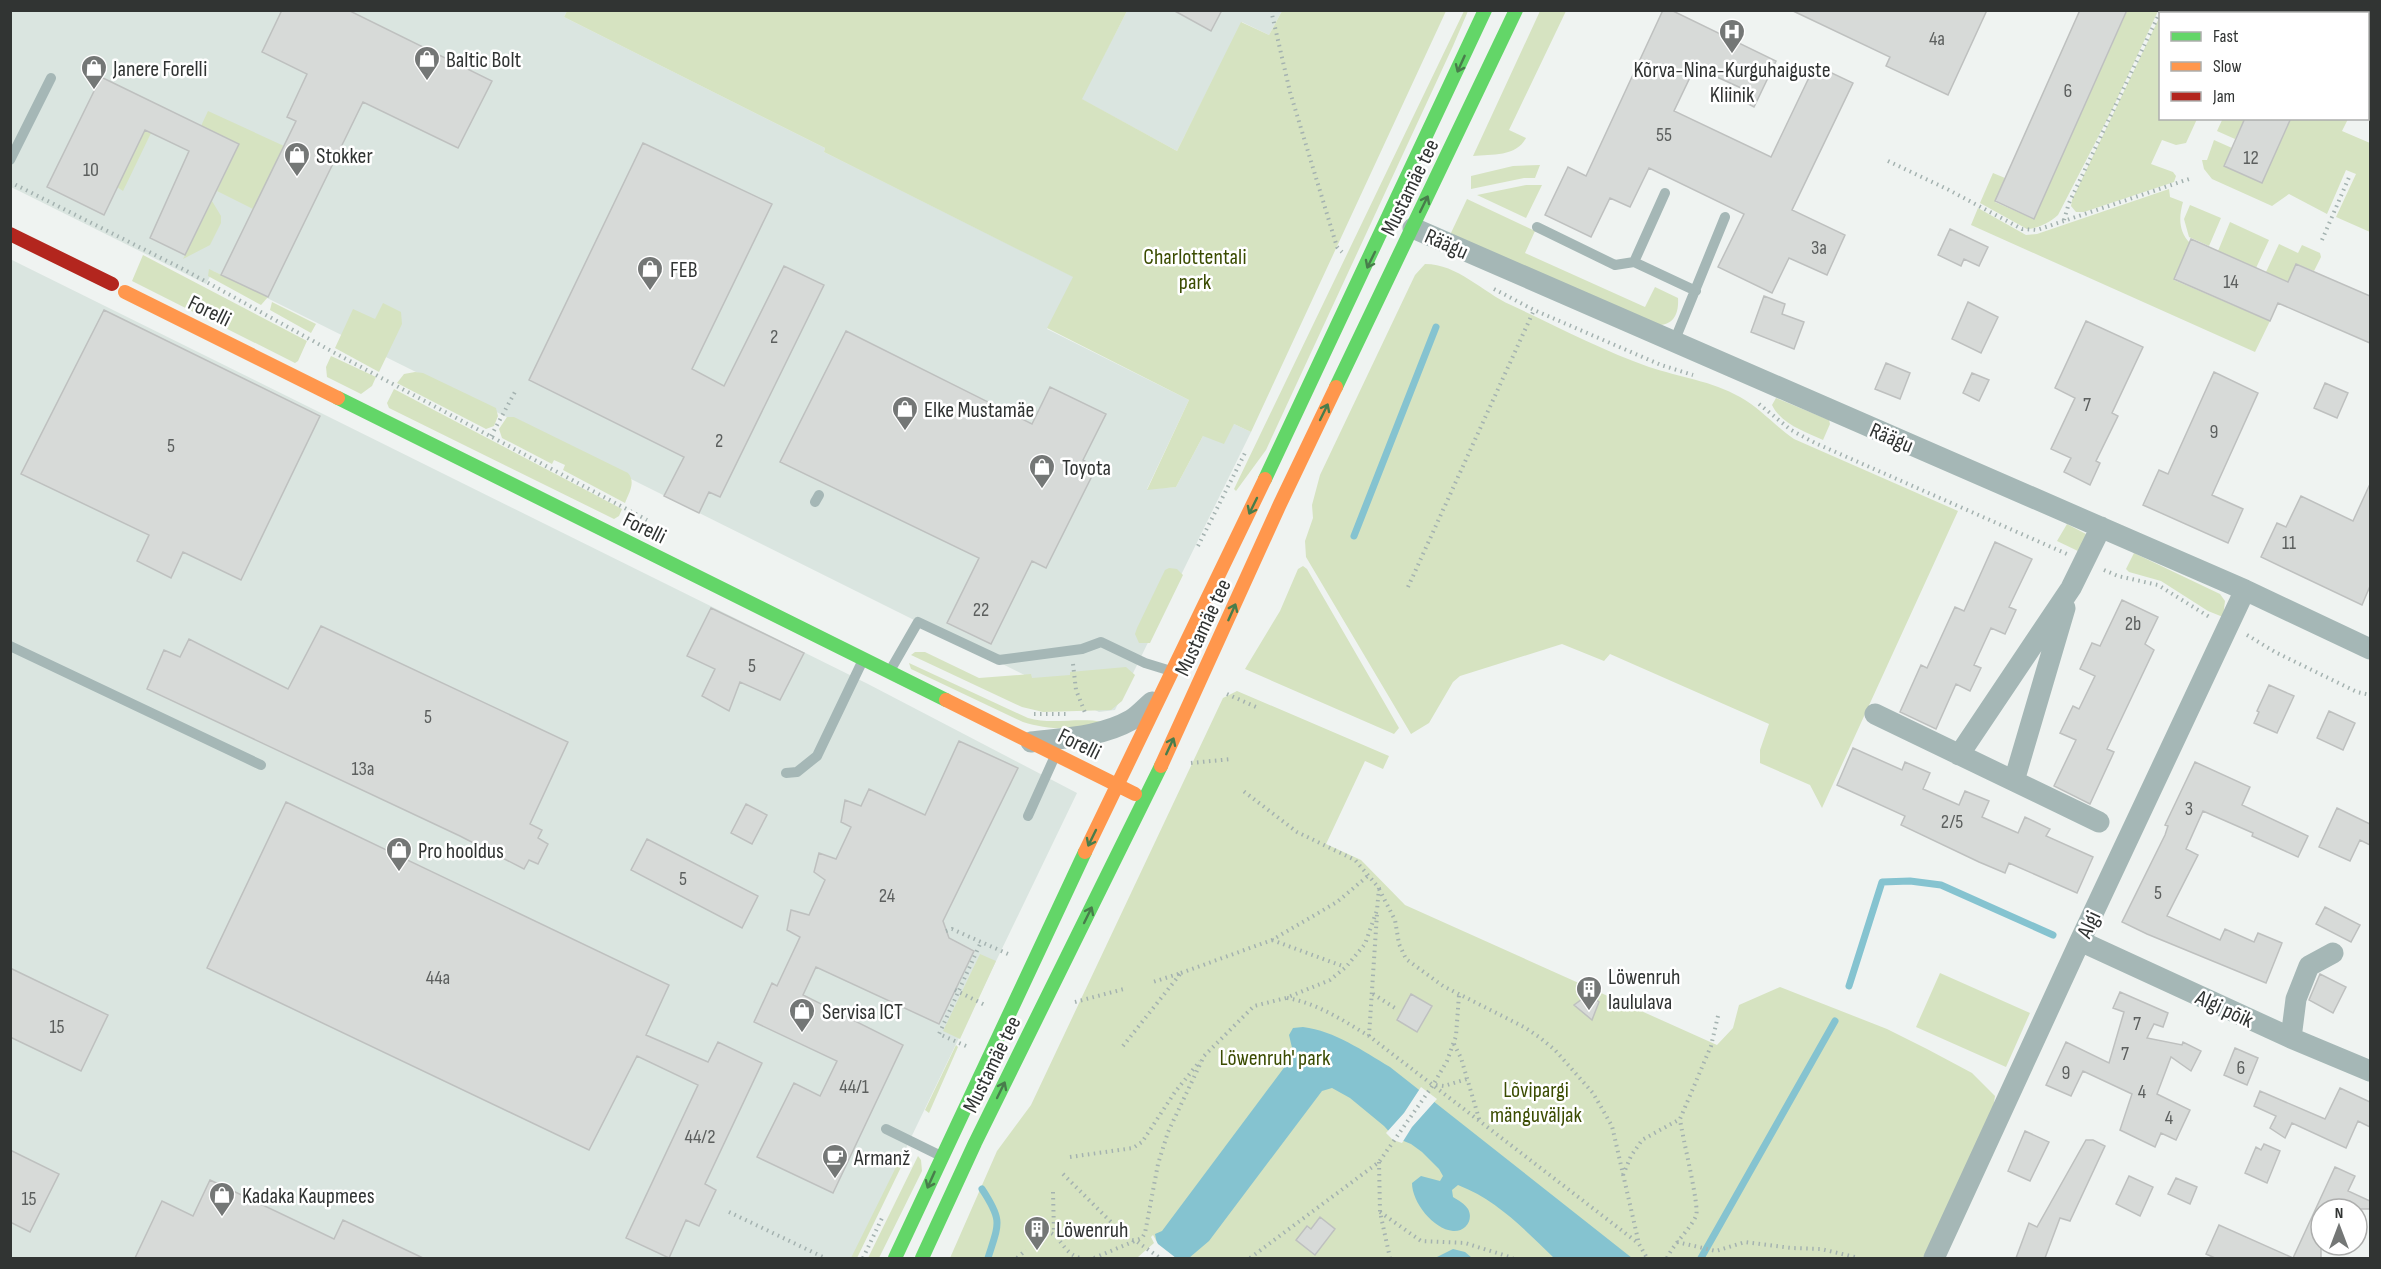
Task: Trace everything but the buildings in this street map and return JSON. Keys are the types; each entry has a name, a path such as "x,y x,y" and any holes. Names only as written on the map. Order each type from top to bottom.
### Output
{"main road":[{"name":"Mustamäe tee","path":"895,1258 941,1156 1390,219 1485,10"},
{"name":"Mustamäe tee","path":"922,1258 979,1136 1146,799 1280,504 1516,10"},
{"path":"10,234 112,284"},
{"name":"Forelli","path":"125,292 1146,799"}],"street":[{"name":"Räägu","path":"1413,228 2246,590 2370,648"},
{"path":"1959,755 2071,588 2101,527"},
{"path":"2014,781 2071,588"},
{"name":"Algi","path":"1936,1258 2080,941 2246,590"},
{"path":"1030,742 1083,736 1109,729 1132,720 1162,694"},
{"path":"1875,714 2099,822"},
{"name":"Algi põik","path":"2080,941 2290,1038 2370,1071"},
{"path":"2290,1038 2296,999 2309,966 2333,953"}],"lane":[{"path":"10,160 51,78"},
{"path":"1634,262 1665,193"},
{"path":"1674,342 1725,217"},
{"path":"1537,227 1615,265 1634,262 1696,291"},
{"path":"889,672 918,622 999,660 1072,651 1101,642 1145,663 1173,671"},
{"path":"10,646 261,765"},
{"path":"786,773 797,772 817,756 863,659"},
{"path":"1028,816 1055,755"},
{"path":"886,1130 941,1156"}],"path":[{"path":"1271,10 1290,92 1337,247 1342,252"},
{"path":"2064,221 2069,203 2159,14"},
{"path":"1888,161 2022,229 2037,230 2192,178"},
{"path":"2322,240 2350,175"},
{"path":"10,182 183,268 333,352 635,513"},
{"path":"1489,286 1534,310 1661,365 1695,375"},
{"path":"1408,587 1534,310"},
{"path":"491,436 515,392"},
{"path":"1756,402 1791,430 1815,443 2118,576 2158,585 2200,613 2253,637 2275,652 2357,692 2370,695"},
{"path":"1072,651 1076,690 1086,715"},
{"path":"1227,694 1256,707"},
{"path":"1186,764 1232,759"},
{"path":"1242,790 1297,832 1355,860 1379,888 1395,920 1399,944 1406,959 1459,995 1524,1027 1555,1050 1570,1065 1593,1093 1612,1126 1639,1244 1647,1258"},
{"path":"1153,982 1272,940 1337,902 1369,875"},
{"path":"1369,1036 1379,888"},
{"path":"1070,1157 1133,1148 1142,1142 1175,1092 1204,1056 1254,1006 1286,998 1330,980 1346,968 1365,944 1377,910"},
{"path":"946,931 952,929 1008,954"},
{"path":"1272,940 1346,968"},
{"path":"966,1046 939,1034 981,942"},
{"path":"1123,1046 1181,973"},
{"path":"1075,1002 1124,989"},
{"path":"957,991 985,1005"},
{"path":"1373,994 1395,1008"},
{"path":"1250,1258 1379,1162 1432,1087 1447,1061 1454,1044 1459,1019 1459,995"},
{"path":"1286,998 1298,1000 1339,1018 1369,1036 1432,1087 1639,1244"},
{"path":"1667,1258 1697,1215 1697,1203 1682,1140 1680,1119 1711,1046 1718,1016"},
{"path":"1454,1044 1480,1122"},
{"path":"1094,1258 1142,1238 1147,1228 1158,1164 1168,1132 1204,1056"},
{"path":"1432,1087 1467,1079"},
{"path":"1623,1175 1631,1156 1642,1140 1680,1119"},
{"path":"1379,1162 1380,1212 1390,1258"},
{"path":"1063,1174 1128,1239 1136,1241 1160,1258"},
{"path":"1053,1192 1054,1233"},
{"path":"729,1212 825,1258"},
{"path":"1380,1212 1421,1241 1465,1243 1513,1258"},
{"path":"1034,1233 1048,1230 1054,1233 1068,1252 1080,1258"},
{"path":"1677,1242 1716,1251 1745,1242 1821,1249 1859,1258"},
{"path":"1017,1258 1026,1250"}],"shaded area":[{"path":"10,11 567,11 564,17 825,148 824,152 1074,277 1047,329 1189,400 1147,489 1176,487 1203,436 1234,424 1251,432 1115,710 1099,712 213,271 206,284 11,187"},
{"path":"1127,11 1282,11 1269,35 1242,22 1177,151 1081,99"},
{"path":"10,259 868,684 1077,793 853,1258 11,1258"}],"green space":[{"path":"2163,10 2227,10 2227,12 2162,12"},
{"name":"Charlottentali park","path":"567,11 1127,11 1082,99 1177,151 1241,22 1269,35 1282,11 1446,11 1251,432 1234,424 1224,444 1203,436 1176,487 1147,490 1189,400 1047,328 1073,277 824,152 825,148 564,17"},
{"path":"1464,11 1468,11 1453,46 1266,450 1236,491 1234,489"},
{"path":"1540,11 1566,11 1509,130 1526,138 1522,144 1510,152 1473,156"},
{"path":"2127,11 2158,11 2111,112 2058,215 2044,225 2027,229 1980,203 1993,173 2005,178 1995,202 2034,219"},
{"path":"2370,11 2370,103 2369,12 2338,12"},
{"path":"2159,18 2159,120 2197,120 2186,143 2176,145 2162,140 2151,164 2173,172 2176,176 2174,182 2084,212 2076,212 2071,206"},
{"path":"208,111 284,146 253,209 217,191 239,144 201,126"},
{"path":"2222,120 2244,120 2235,139 2217,131"},
{"path":"2291,120 2348,120 2342,131 2370,143 2370,232 2336,217 2356,174 2346,170 2327,214 2289,194 2272,206 2212,179 2204,169 2202,160 2207,160 2214,140 2232,148 2224,166 2262,182"},
{"path":"145,130 151,133 123,191 117,187"},
{"path":"1540,165 1535,178 1524,178 1471,189 1471,176 1513,166"},
{"path":"1526,185 1542,185 1526,218 1477,195"},
{"path":"2169,189 2170,197 2183,202 2180,223 2183,234 2190,243 2174,280 2270,321 2255,352 1971,225 1978,208 2026,235 2037,234"},
{"path":"1467,199 1535,231 1525,253 1645,307 1655,287 1678,298 1674,318 1666,324 1655,325 1450,235"},
{"path":"212,201 221,216 221,223 210,245 183,259"},
{"path":"2190,205 2221,218 2209,246 2189,237 2184,219"},
{"path":"2230,222 2269,240 2256,268 2218,251"},
{"path":"2279,244 2298,253 2302,245 2320,253 2321,257 2314,271 2296,264 2288,283 2266,272"},
{"path":"143,255 307,341 298,361 295,363 132,281"},
{"path":"1425,264 1437,265 1459,274 1500,300 1614,353 1649,367 1707,383 1740,397 1794,439 1958,511 1822,808 1810,785 1760,763 1760,750 1769,724 1610,654 1604,661 1562,644 1460,676 1453,682 1429,723 1411,734 1306,557 1305,541 1313,518 1312,505 1320,475 1415,275"},
{"path":"209,269 268,297 261,305 208,276"},
{"path":"272,302 316,324 311,333 270,310"},
{"path":"383,303 401,312 402,324 379,372 335,348 353,309 375,319"},
{"path":"331,356 376,377 372,386 361,394 327,377 326,367"},
{"path":"423,373 496,408 498,416 494,426 486,429 397,383 404,374"},
{"path":"394,389 622,509 619,516 614,519 389,408 387,403"},
{"path":"1776,398 1829,420 1830,424 1823,440 1794,427 1781,417 1772,405"},
{"path":"507,417 514,417 628,473 632,484 625,503 563,470 565,465 554,460 552,464 502,438 499,429"},
{"path":"2067,524 2086,534 2080,552 2057,541"},
{"path":"2134,553 2220,594 2225,601 2223,617 2208,611 2161,581 2129,572 2126,569"},
{"path":"1303,566 1307,569 1399,728 1394,734 1245,669 1280,611 1298,569"},
{"path":"1177,569 1183,575 1150,643 1139,643 1135,634 1137,628 1165,570"},
{"path":"915,652 925,652 979,678 1031,674 1032,678 1126,667 1135,675 1122,701 1111,710 1043,712 1022,707 911,655"},
{"path":"909,663 1028,718 1046,721 1103,722 1083,727 1063,728 1043,727 1023,722 911,669"},
{"name":"Löwenruh' park","path":"1237,691 1389,756 1383,769 1365,761 1326,844 1361,860 1405,905 1717,1045 1733,1028 1739,1005 1780,987 1887,1029 1972,1073 1995,1096 1993,1110 1923,1258 950,1258 997,1151 1031,1105 1223,698"},
{"path":"980,954 996,961 960,1039 943,1031"},
{"path":"1940,973 2030,1013 2006,1067 1916,1027"},
{"path":"956,1045 958,1047 929,1113 925,1110"},
{"path":"918,1156 921,1160 922,1171 879,1258 868,1258"},
{"path":"899,1161 904,1161 857,1258 851,1258"}],"water":[{"path":"1303,1027 1337,1037 1390,1067 1632,1258 1554,1258 1498,1207 1458,1185 1452,1190 1453,1197 1468,1209 1469,1221 1461,1230 1445,1229 1425,1213 1416,1198 1412,1183 1421,1176 1440,1181 1443,1176 1439,1169 1422,1152 1411,1144 1394,1137 1350,1098 1332,1088 1322,1091 1209,1241 1189,1258 1141,1258 1157,1244 1155,1234 1162,1231 1292,1057 1289,1035 1293,1028"},
{"path":"1453,1249 1465,1252 1472,1258 1435,1258"}],"pier":[{"path":"1421,1087 1437,1099 1412,1127 1402,1143 1393,1140 1386,1133 1404,1113"},
{"path":"1153,1235 1158,1244 1176,1258 1138,1257 1154,1243 1151,1237"}],"waterway":[{"path":"1354,536 1436,327"},
{"path":"1849,986 1882,882 1910,881 1941,885 2053,935"},
{"path":"1701,1258 1835,1021"},
{"path":"982,1189 993,1208 997,1222 988,1258"}],"traffic: fast":[{"path":"1265,479 1485,10"},
{"path":"1336,387 1516,10"},
{"path":"338,398 946,700"},
{"path":"922,1258 975,1143 1161,766"},
{"path":"895,1258 1085,852"}],"traffic: slow":[{"path":"125,292 338,398"},
{"path":"1161,766 1336,387"},
{"path":"1085,852 1265,479"},
{"path":"946,700 1135,794"}],"traffic: jam":[{"path":"10,234 112,284"}],"place":[{"name":"Kõrva-Nina-Kurguhaiguste Kliinik","path":"1732,55"},
{"name":"Baltic Bolt","path":"427,82"},
{"name":"Janere Forelli","path":"94,91"},
{"name":"Stokker","path":"297,178"},
{"name":"FEB","path":"650,292"},
{"name":"Elke Mustamäe","path":"905,432"},
{"name":"Toyota","path":"1042,490"},
{"name":"Pro hooldus","path":"399,873"},
{"name":"Löwenruh laululava","path":"1589,1012"},
{"name":"Servisa ICT","path":"802,1034"},
{"name":"Armanž","path":"835,1180"},
{"name":"Kadaka Kaupmees","path":"222,1218"},
{"name":"Löwenruh","path":"1037,1252"}],"park label":[{"name":"Lõvipargi mänguväljak","path":"1536,1102"}]}
